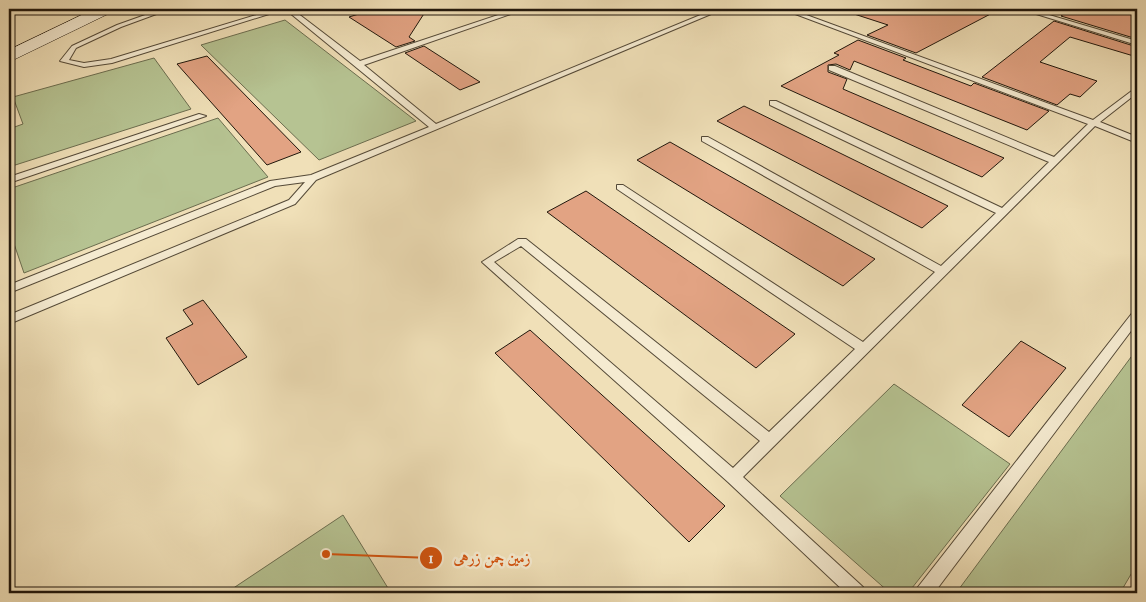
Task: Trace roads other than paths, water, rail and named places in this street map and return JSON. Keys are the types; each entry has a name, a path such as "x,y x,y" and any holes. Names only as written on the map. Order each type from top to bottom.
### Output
{"main road":[{"path":"9,42 77,9"},
{"path":"9,58 106,9"},
{"path":"9,42 28,48"}],"lane":[{"path":"167,9 119,26 74,47 64,61 84,65 112,61 282,9"},
{"path":"288,9 359,64 435,127"},
{"path":"359,64 522,9"},
{"path":"9,276 10,288 273,183 313,178 720,9"},
{"path":"785,9 1137,140"},
{"path":"1023,9 1137,43"},
{"path":"832,68 1055,161"},
{"path":"733,477 1094,123 1137,89"},
{"path":"773,103 1002,212"},
{"path":"9,180 202,116"},
{"path":"705,139 942,271"},
{"path":"9,320 292,202 313,178"},
{"path":"620,186 863,348"},
{"path":"770,441 522,241 487,262 733,477 857,593"},
{"path":"924,593 1137,315"}],"place":[{"name":"زمین چمن زرهی","path":"326,554"}]}
